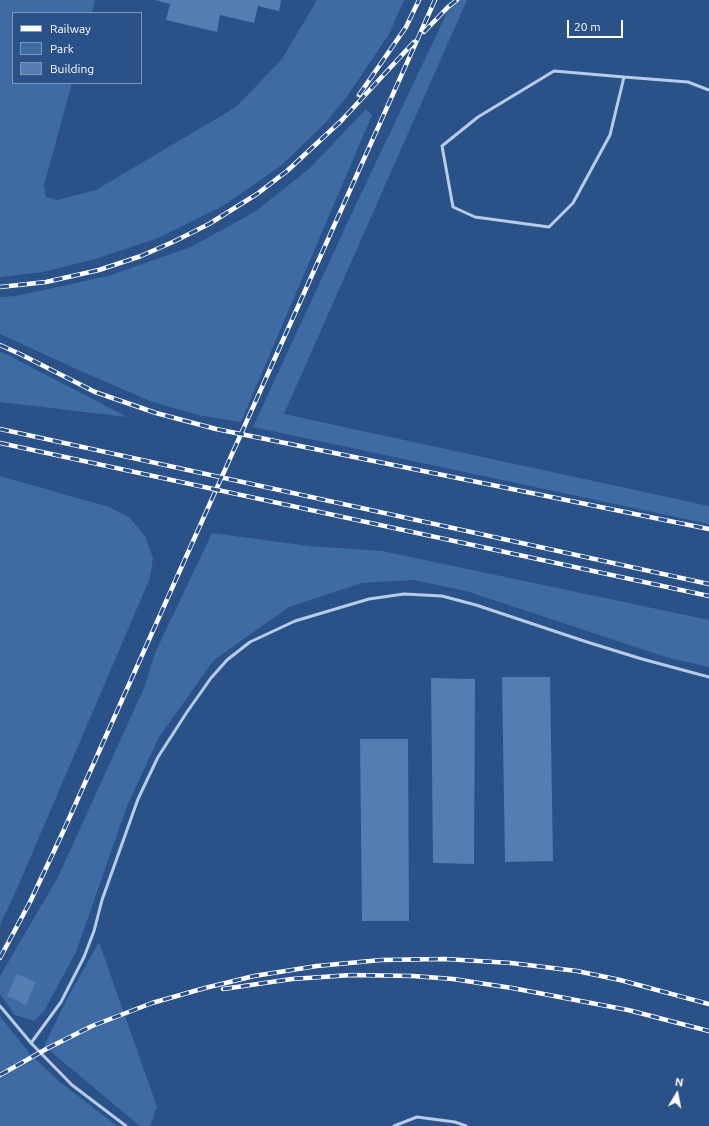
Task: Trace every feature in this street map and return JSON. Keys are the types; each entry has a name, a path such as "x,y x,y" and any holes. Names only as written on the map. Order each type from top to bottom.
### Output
{"lane":[{"path":"624,77 610,135 573,203 549,227 475,217 453,207 442,146 478,117 554,71 688,82 709,90"},
{"path":"31,1043 61,1002 84,957 94,931 102,900 136,806 158,758 187,712 211,678 227,660 250,642 295,621 369,600 404,594 442,596 476,605 642,659 709,677"},
{"path":"0,1006 31,1043 72,1085 126,1126"},
{"path":"394,1126 417,1117 455,1122 466,1126"}],"green space":[{"path":"0,0 95,0 92,12 12,12 12,84 72,84 44,185 46,197 57,200 96,190 236,107 282,59 317,0 404,0 389,34 346,98 326,122 282,165 223,206 158,238 95,259 43,272 0,277"},
{"path":"453,0 467,0 284,414 709,506 709,524 253,427"},
{"path":"366,109 372,115 241,422 198,415 150,401 0,334 0,297 16,296 108,276 191,247 256,211 310,168"},
{"path":"0,352 4,353 127,417 0,402"},
{"path":"0,476 109,507 130,518 145,536 153,558 150,578 0,925"},
{"path":"212,533 309,546 382,551 709,620 709,667 669,658 466,591 413,580 362,583 289,607 214,660 159,737 127,806 76,952 44,1011 34,1021 15,1015 0,994 0,976 58,877 144,688 155,653"},
{"path":"99,942 157,1107 150,1126 140,1126 44,1046 68,997"},
{"path":"0,1016 30,1054 61,1083 117,1126 0,1126"}],"building":[{"path":"155,0 281,0 279,11 258,6 254,23 220,15 217,32 166,20 170,4"},
{"path":"502,677 550,677 553,861 505,862"},
{"path":"431,678 475,679 474,864 433,863"},
{"path":"360,739 408,739 409,921 362,921"},
{"path":"17,974 36,982 26,1005 7,996"}],"railway":[{"path":"359,95 406,27 419,0"},
{"path":"0,958 30,902 63,832 435,0"},
{"path":"424,32 448,7 457,0"},
{"path":"0,287 46,282 99,270 141,256 209,224 257,194 287,171 341,121 414,42"},
{"path":"0,345 95,392 156,413 216,429 709,529"},
{"path":"0,429 709,584"},
{"path":"0,443 709,596"},
{"path":"0,1075 48,1048 92,1026 152,1003 254,976 317,966 381,960 445,959 511,963 577,971 620,980 709,1004"},
{"path":"223,989 292,979 352,975 413,976 453,979 512,988 628,1010 709,1031"}]}
